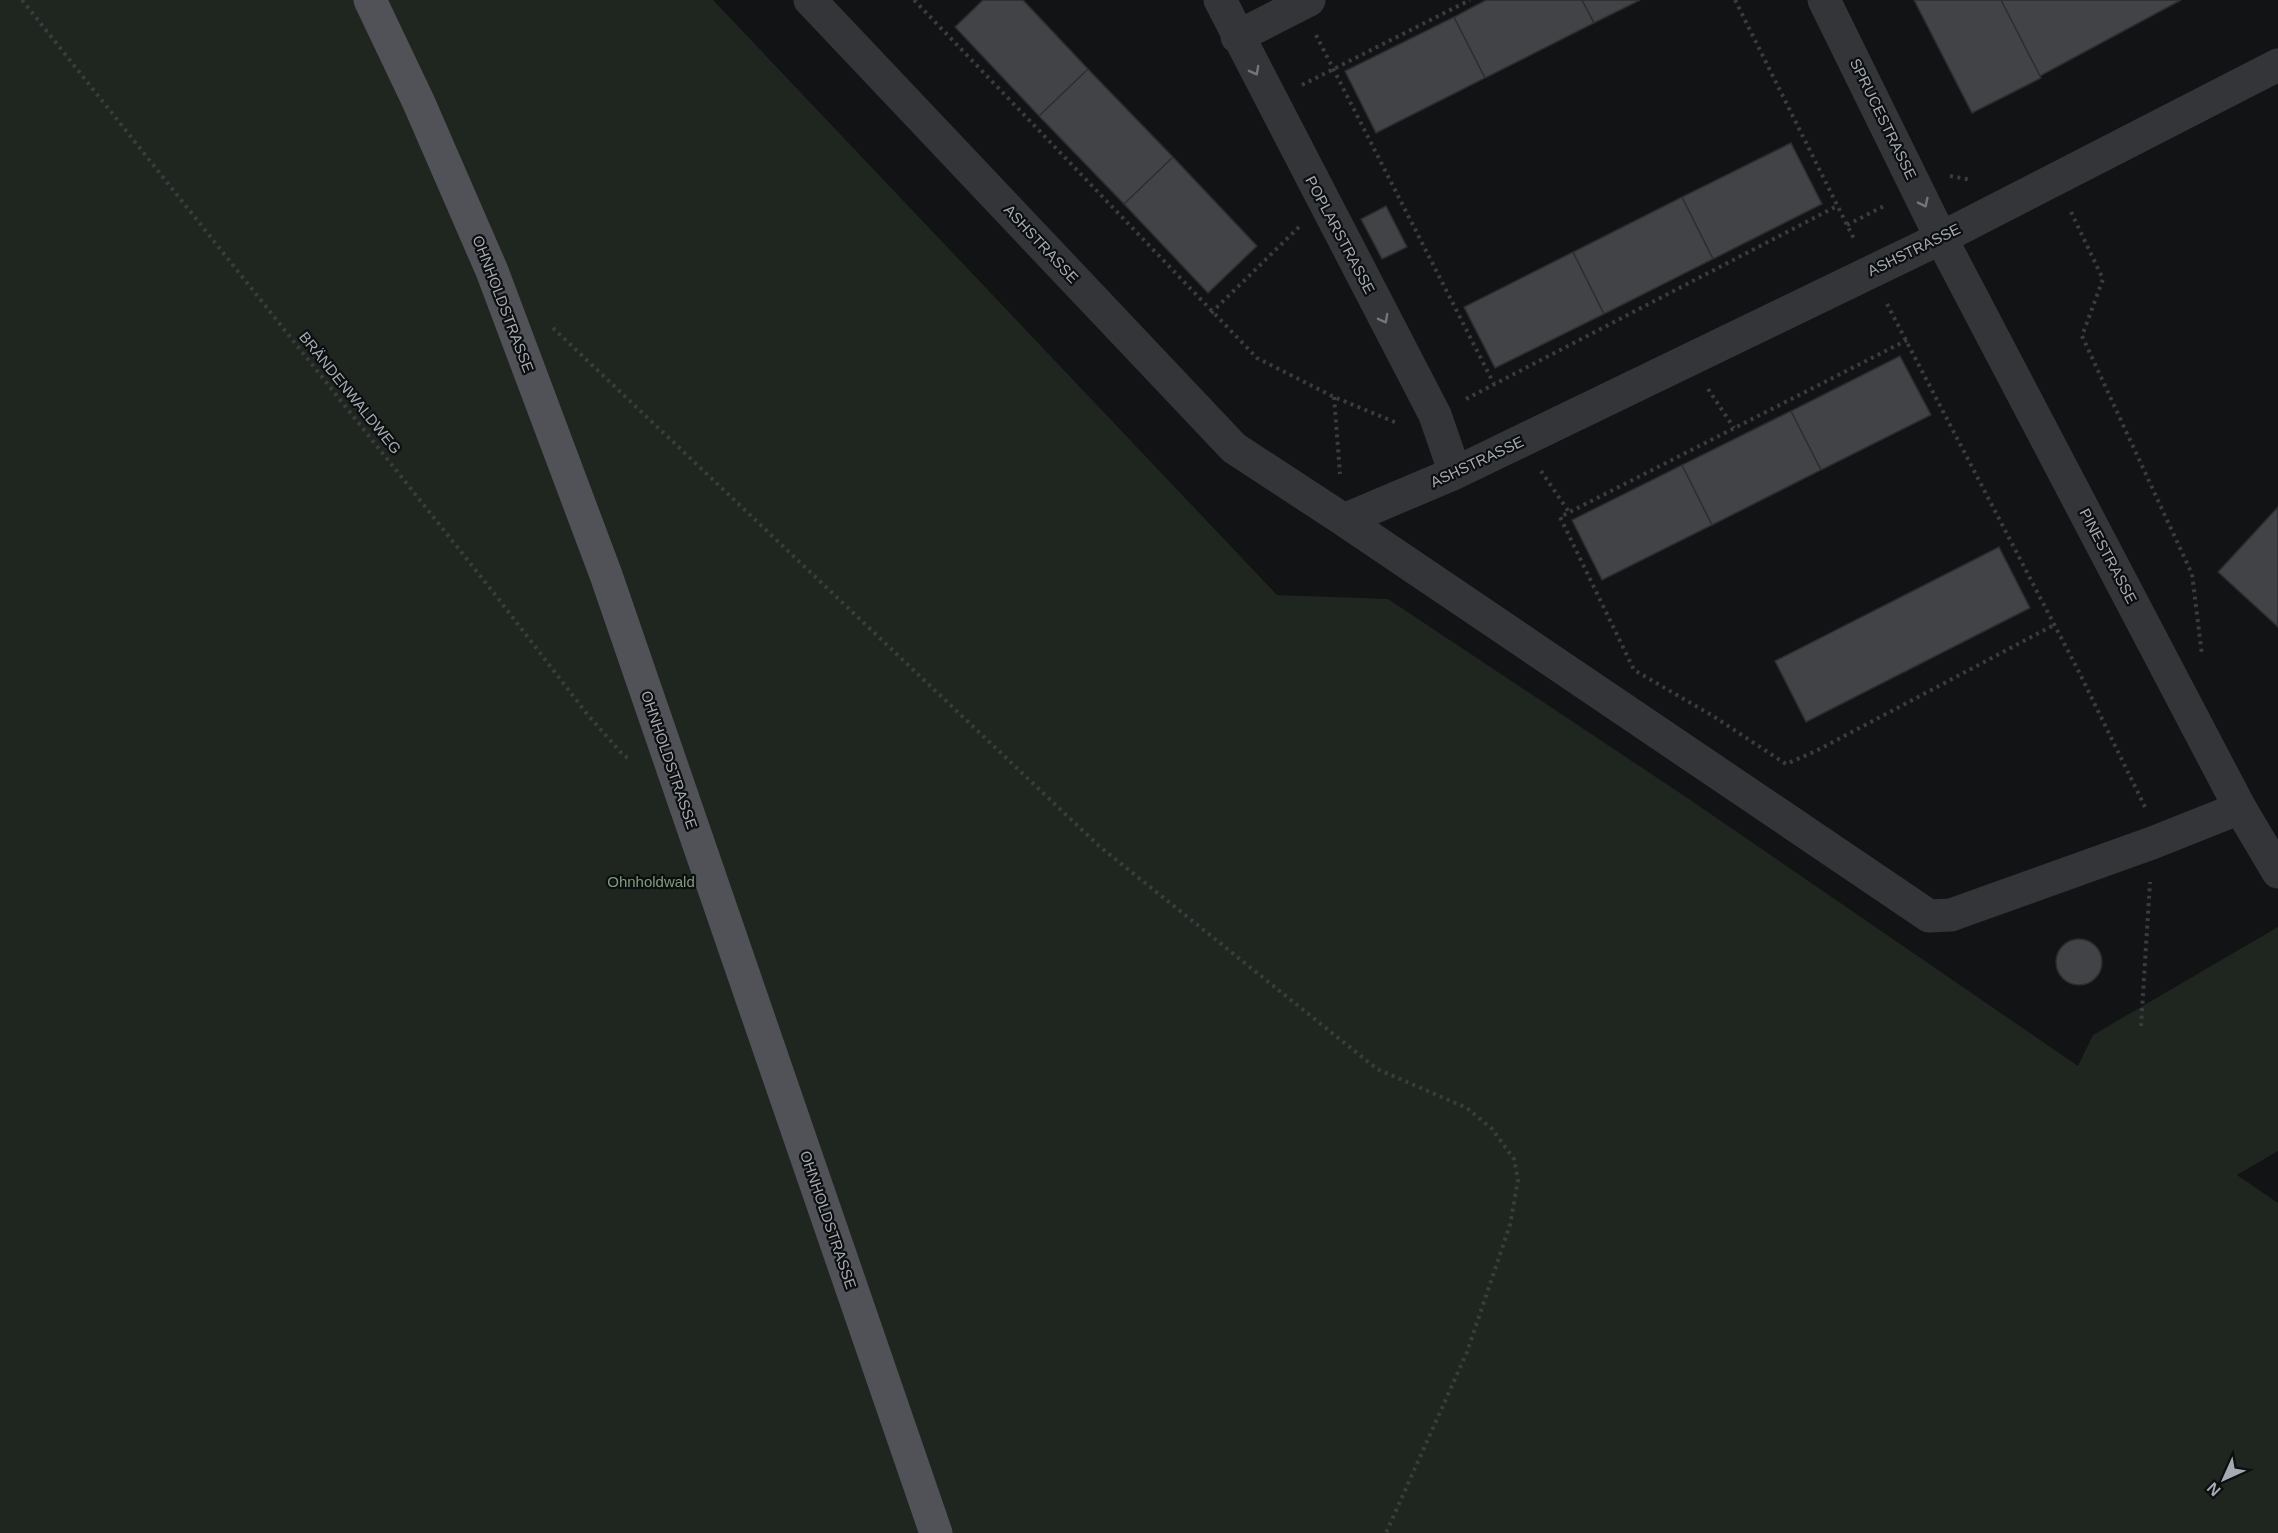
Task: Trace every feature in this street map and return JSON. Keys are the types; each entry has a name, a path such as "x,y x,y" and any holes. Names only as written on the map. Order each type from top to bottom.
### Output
{"main road":[{"name":"OHNHOLDSTRASSE","path":"370,0 419,103 492,271 606,576 936,1533"}],"street":[{"name":"ASHSTRASSE","path":"810,0 1234,448 1344,520 1455,473 1941,238 2278,65"},
{"name":"POPLARSTRASSE","path":"1220,0 1237,37 1435,416 1455,473"},
{"name":"SPRUCESTRASSE","path":"1824,0 1941,238"},
{"path":"1237,37 1305,2"},
{"name":"PINESTRASSE","path":"1941,238 2240,808 2278,872"},
{"path":"1344,520 1929,916 1951,915 2152,843 2240,808"}],"path":[{"name":"BRÄNDENWALDWEG","path":"22,0 497,597 587,714 624,756 676,780"},
{"path":"1271,102 1470,0"},
{"path":"1735,0 1870,271 2054,625 2149,814 2152,843 2141,1026"},
{"path":"1305,2 1334,69 1494,384"},
{"path":"1847,225 1947,175 1977,181"},
{"path":"2055,180 2103,279 2082,336 2192,574 2204,663"},
{"path":"1211,313 1305,221"},
{"path":"551,327 1099,846 1377,1069 1467,1108 1492,1129 1514,1159 1518,1180 1510,1226 1496,1268 1467,1352 1386,1533"},
{"path":"1907,340 1560,517 1634,670 1713,716 1786,764 1816,751 2054,625"},
{"path":"1689,358 1734,428"},
{"path":"1334,397 1344,520"},
{"path":"1521,441 1569,512"}],"green space":[{"name":"Ohnholdwald","path":"0,0 713,0 1277,595 1388,599 1683,795 2078,1066 2093,1035 2278,927 2278,1151 2237,1175 2278,1203 2278,1533 0,1533"}],"building":[{"path":"983,0 1023,0 1088,69 1039,116 955,27"},
{"path":"1486,0 1582,0 1594,23 1485,78 1454,17"},
{"path":"1582,0 1640,0 1594,23"},
{"path":"1914,0 2001,0 2041,78 1972,113"},
{"path":"2001,0 2181,0 2040,76"},
{"path":"1454,17 1485,78 1376,133 1345,71"},
{"path":"1088,69 1173,157 1124,204 1039,116"},
{"path":"1791,143 1822,204 1713,259 1682,197"},
{"path":"1173,157 1257,246 1208,293 1124,204"},
{"path":"1682,197 1713,259 1604,314 1573,252"},
{"path":"1386,206 1407,247 1382,259 1361,219"},
{"path":"1573,252 1604,314 1495,368 1464,307"},
{"path":"1900,356 1931,415 1821,470 1791,411"},
{"path":"1791,411 1821,470 1712,525 1682,465"},
{"path":"1682,465 1712,525 1602,580 1572,520"},
{"path":"2278,507 2278,627 2218,572"},
{"path":"1999,547 2030,608 1806,722 1775,661"},
{"path":"2084,939 2096,945 2101,953 2101,971 2096,979 2088,984 2074,985 2066,982 2059,975 2056,957 2059,949 2066,942"}]}
